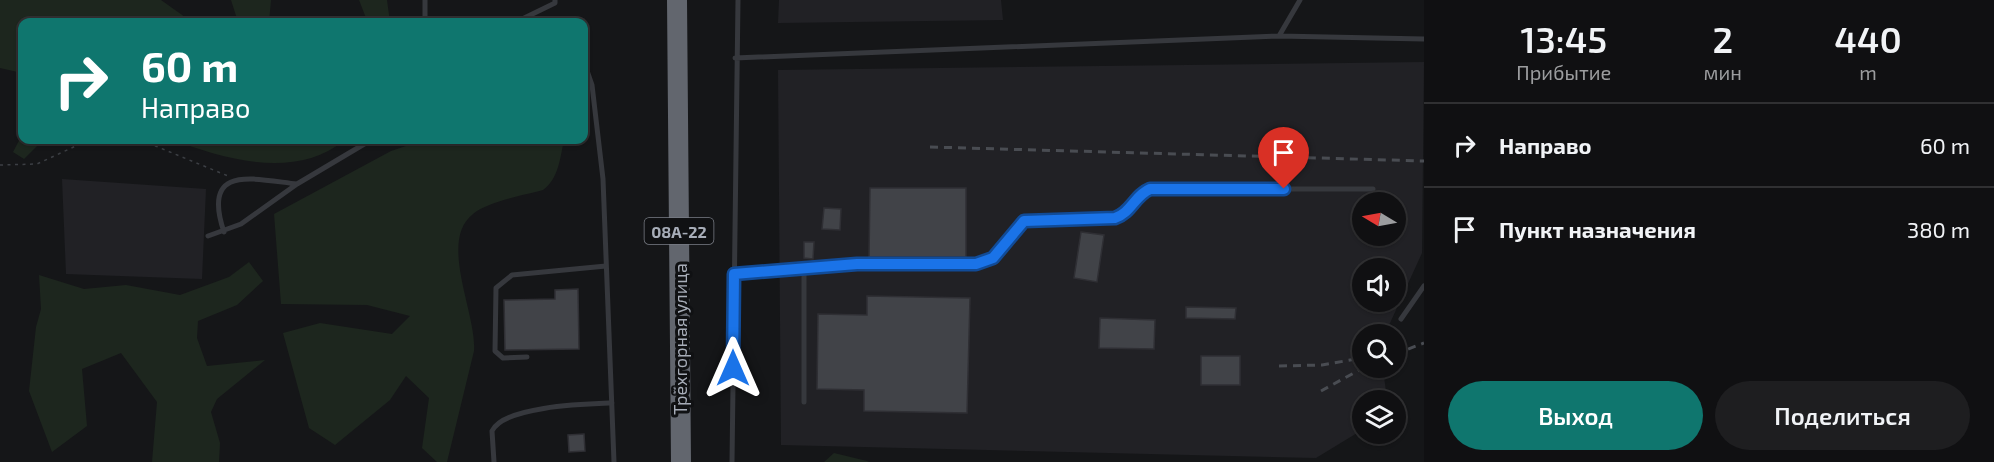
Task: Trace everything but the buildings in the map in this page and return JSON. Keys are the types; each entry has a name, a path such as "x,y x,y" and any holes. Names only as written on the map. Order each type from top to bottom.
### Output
{"highway":[{"name":"Трёхгорная улица","path":"678,0 681,462"}],"lane":[{"path":"425,0 425,18"},
{"path":"524,18 555,3 555,0"},
{"path":"732,462 735,58 738,0"},
{"path":"1279,36 1300,0"},
{"path":"735,58 1279,36 1424,40"},
{"path":"588,74 592,85 603,179 614,462"},
{"path":"208,236 241,224 297,184 364,144"},
{"path":"224,232 220,220 221,194 225,185 235,179 297,184"},
{"path":"734,274 857,264 985,262 993,258 1024,221 1123,216 1142,193 1150,189 1373,189"},
{"path":"527,357 503,358 495,351 494,296 499,284 512,275 606,266"},
{"path":"804,269 804,402"},
{"path":"1401,319 1424,286"},
{"path":"494,462 492,431 501,419 555,406 612,403"}],"path":[{"path":"0,165 37,164 80,144"},
{"path":"150,144 235,179"}],"shaded area":[{"path":"0,0 161,0 186,18 18,18 18,72 0,68"},
{"path":"231,0 271,0 269,18 237,18"},
{"path":"359,0 387,0 389,18 366,18"},
{"path":"779,0 1001,0 1003,20 778,23"},
{"path":"1424,62 1422,253 1406,288 1406,258 1352,258 1352,312 1395,312 1390,324 1352,324 1352,378 1384,378 1386,390 1352,390 1352,436 1316,458 781,445 778,70"},
{"path":"18,143 39,144 24,159 13,152"},
{"path":"185,144 339,144 305,160 283,163 238,159"},
{"path":"412,144 563,144 556,174 543,190 487,206 473,214 463,226 459,242 459,259 474,351 447,462 437,462 422,448 429,398 406,376 390,400 335,445 309,428 283,333 320,323 392,334 410,316 367,305 281,304 274,214 391,151"},
{"path":"62,179 206,189 202,279 66,274"},
{"path":"249,262 263,281 237,305 198,321 197,338 207,366 265,360 217,399 211,412 220,443 219,462 152,462 157,402 121,353 82,369 87,426 52,452 29,391 36,327 41,309 39,275 84,289 126,285 180,295 229,277"},
{"path":"834,453 867,461 869,462 824,462"}],"railway":[{"path":"930,147 1424,161"},
{"path":"1406,350 1424,343"},
{"path":"1279,366 1322,365 1352,360"},
{"path":"1321,391 1352,374"}],"route":[{"path":"733,368 734,274 857,264 976,264 993,258 1024,221 1123,216 1142,193 1150,189 1284,189"}]}
